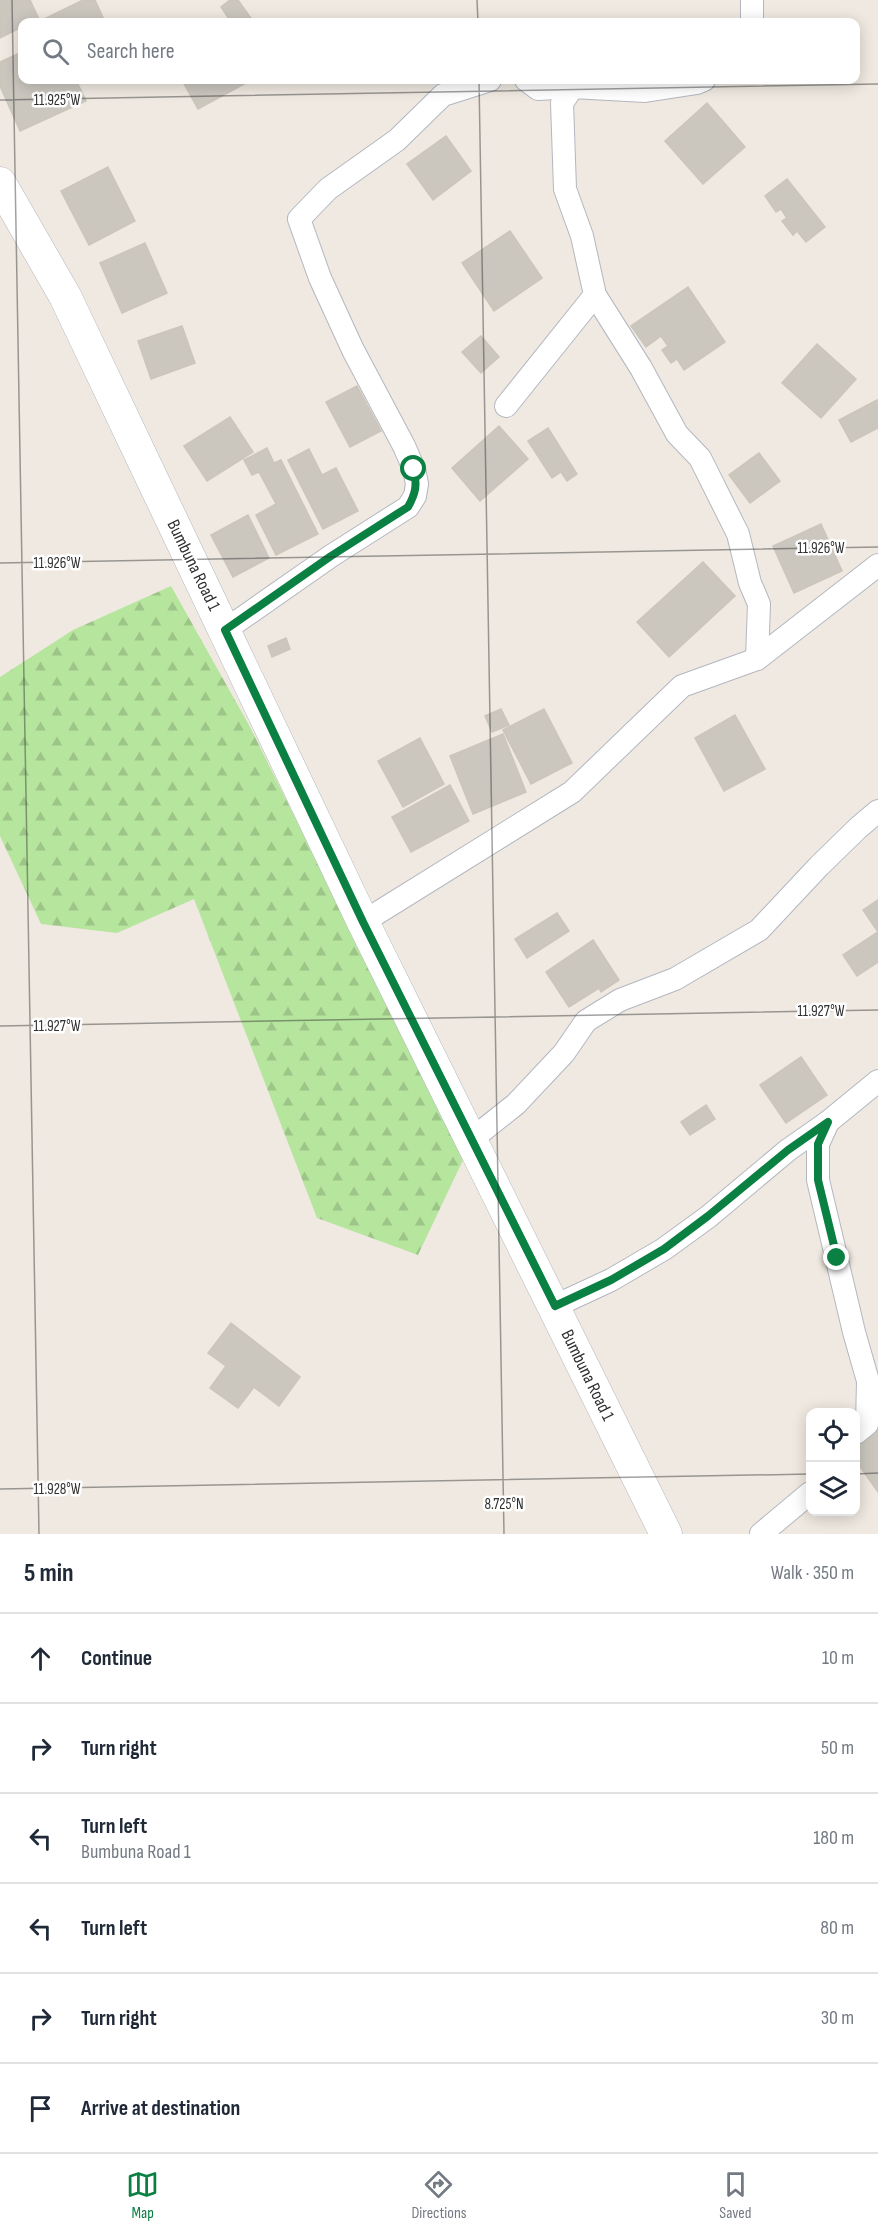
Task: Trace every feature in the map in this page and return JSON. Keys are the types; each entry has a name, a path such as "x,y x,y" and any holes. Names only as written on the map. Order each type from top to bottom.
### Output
{"main road":[{"name":"Bumbuna Road 1","path":"0,183 65,296 363,922 666,1534"}],"street":[{"path":"752,0 752,18"},
{"path":"225,630 331,556 408,507 415,496 417,484 407,454 329,299 299,219 328,189 397,140 443,95 477,84"},
{"path":"531,84 538,89 573,87 645,91 691,84"},
{"path":"573,87 562,103 565,189 582,236 595,296 640,368 677,434 700,458 738,534 750,583 759,604 757,659"},
{"path":"506,406 595,296"},
{"path":"363,922 572,792 682,686 757,659 878,565"},
{"path":"472,1139 516,1104 564,1053 586,1021 620,1000 675,979 759,930 819,866 878,811"},
{"path":"555,1306 611,1280 664,1249 878,1081"},
{"path":"828,1122 818,1144 818,1180 868,1381 867,1424 860,1429"},
{"path":"761,1534 806,1496"}],"green space":[{"path":"171,586 250,727 464,1158 418,1255 317,1218 194,899 117,933 41,924 0,836 0,677 73,630"}],"building":[{"path":"0,0 30,0 39,18 18,18 18,29 0,38"},
{"path":"83,0 95,0 103,18 46,18"},
{"path":"230,0 238,0 251,18 228,18 221,7"},
{"path":"18,54 18,84 78,84 86,101 20,131 0,86 0,62"},
{"path":"184,84 244,84 198,109"},
{"path":"707,103 745,147 703,184 665,141"},
{"path":"446,136 471,171 433,200 407,164"},
{"path":"108,167 135,221 89,245 61,191"},
{"path":"787,179 825,227 806,242 797,231 793,235 782,221 787,218 781,209 776,212 765,196"},
{"path":"510,231 542,278 494,311 462,263"},
{"path":"145,243 167,293 122,313 100,263"},
{"path":"688,287 725,342 684,370 677,359 671,363 662,350 668,346 661,336 646,347 631,326"},
{"path":"182,326 195,363 151,379 138,341"},
{"path":"481,336 499,357 481,373 462,352"},
{"path":"817,344 856,379 821,418 782,383"},
{"path":"357,386 381,431 350,447 326,402"},
{"path":"877,400 878,428 851,442 839,420"},
{"path":"230,417 253,452 207,481 184,446"},
{"path":"499,426 528,459 480,501 452,468"},
{"path":"548,428 577,474 567,481 561,472 552,478 528,441"},
{"path":"267,448 274,463 281,460 318,534 276,555 256,515 276,504 259,472 252,475 244,460"},
{"path":"309,449 322,475 336,468 358,511 323,529 288,460"},
{"path":"759,453 780,481 750,503 729,475"},
{"path":"248,515 269,558 233,577 211,535"},
{"path":"821,524 842,571 794,593 773,546"},
{"path":"703,562 735,596 669,657 637,622"},
{"path":"286,638 290,649 272,657 268,646"},
{"path":"501,709 509,725 492,732 485,716"},
{"path":"544,709 572,763 531,784 503,730"},
{"path":"735,715 765,769 724,791 695,738"},
{"path":"503,734 526,792 473,814 450,756"},
{"path":"420,738 444,784 403,807 378,761"},
{"path":"450,785 469,821 411,852 392,817"},
{"path":"878,900 878,932 863,910"},
{"path":"557,913 569,931 527,958 515,939"},
{"path":"878,932 878,962 857,976 843,955"},
{"path":"593,940 619,980 601,992 599,988 569,1007 546,972"},
{"path":"801,1057 827,1095 786,1123 760,1085"},
{"path":"706,1105 715,1119 690,1135 681,1122"},
{"path":"231,1323 300,1377 279,1406 254,1387 238,1408 210,1388 226,1366 208,1353"},
{"path":"878,1424 878,1492 860,1467 860,1437"}],"route":[{"path":"414,469 417,484 415,496 408,507 331,556 225,630 363,922 555,1306 611,1280 664,1249 788,1150 828,1122 818,1144 818,1180 837,1258"}]}
